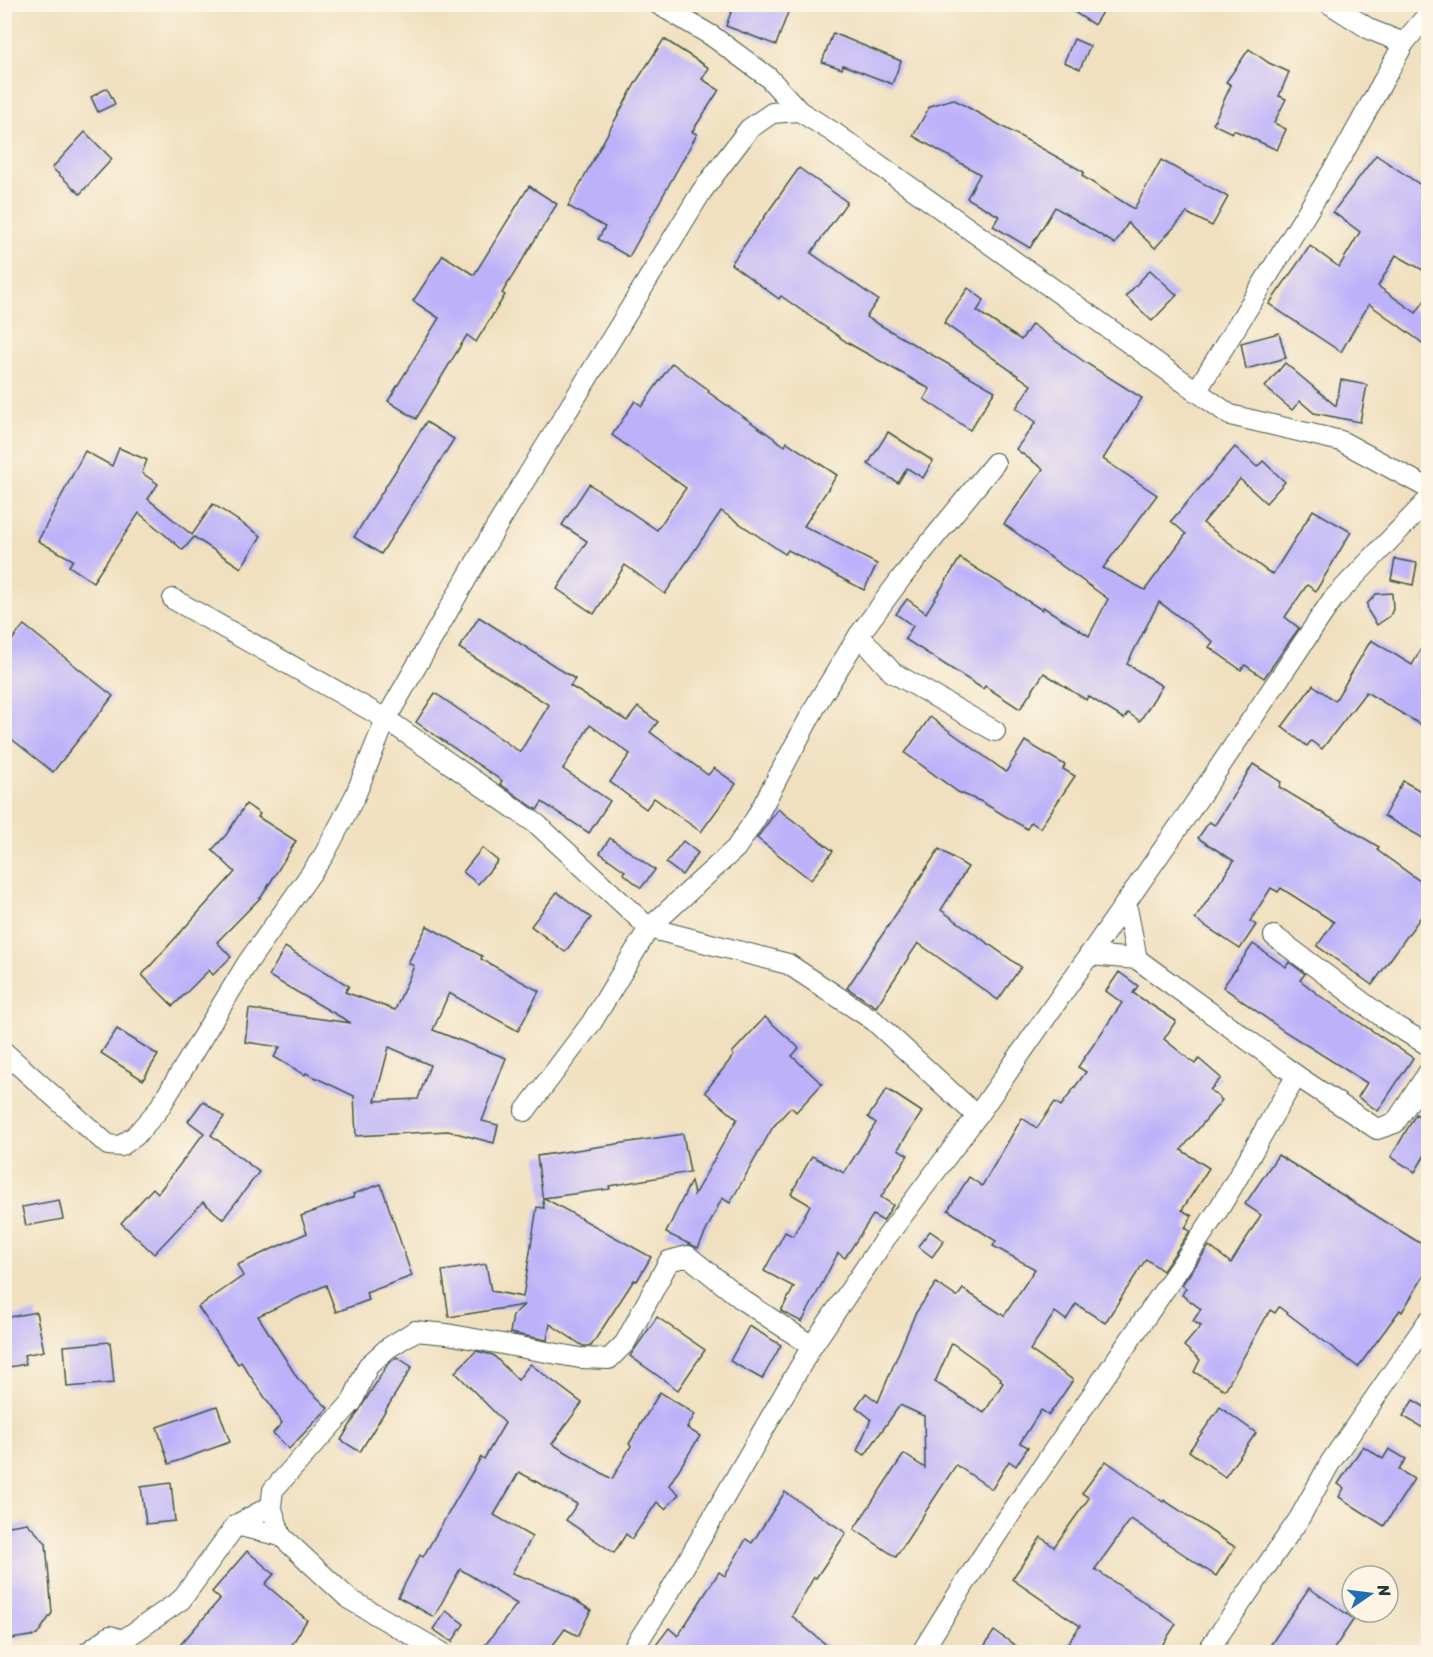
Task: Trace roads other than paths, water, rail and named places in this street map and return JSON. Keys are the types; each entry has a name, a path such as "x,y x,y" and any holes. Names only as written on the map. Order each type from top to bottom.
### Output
{"street":[{"path":"658,4 712,36 768,76 799,111 916,189 1064,300 1230,415 1341,441 1428,488"},
{"path":"1330,4 1371,30 1404,43"},
{"path":"1196,392 1343,154 1404,43 1428,14"},
{"path":"4,1052 108,1145 121,1146 135,1136 158,1110 248,962 324,855 355,796 386,719 495,529 702,191 749,129 772,113 799,111"},
{"path":"525,1111 592,1022 649,928 736,848 756,818 819,700 859,635 902,577 996,463"},
{"path":"631,1653 666,1598 812,1346 885,1239 977,1116 1126,903 1332,600 1428,500"},
{"path":"173,599 386,719 538,825 649,928 788,964 873,1020 977,1116"},
{"path":"859,635 892,672 995,731"},
{"path":"1126,903 1137,959"},
{"path":"1274,936 1389,1022 1428,1045"},
{"path":"1089,955 1137,959 1297,1076 1377,1129 1395,1123 1428,1073"},
{"path":"922,1653 993,1540 1208,1225 1265,1125 1297,1076"},
{"path":"441,1653 349,1599 281,1536 271,1506 273,1490 352,1402 368,1366 388,1348 415,1332 447,1334 580,1358 609,1359 624,1343 669,1261 688,1256 744,1301 812,1346"},
{"path":"1207,1653 1299,1519 1329,1463 1428,1321"},
{"path":"88,1653 110,1636 123,1640 181,1600 237,1525 271,1506"},
{"path":"237,1525 281,1536"}]}
